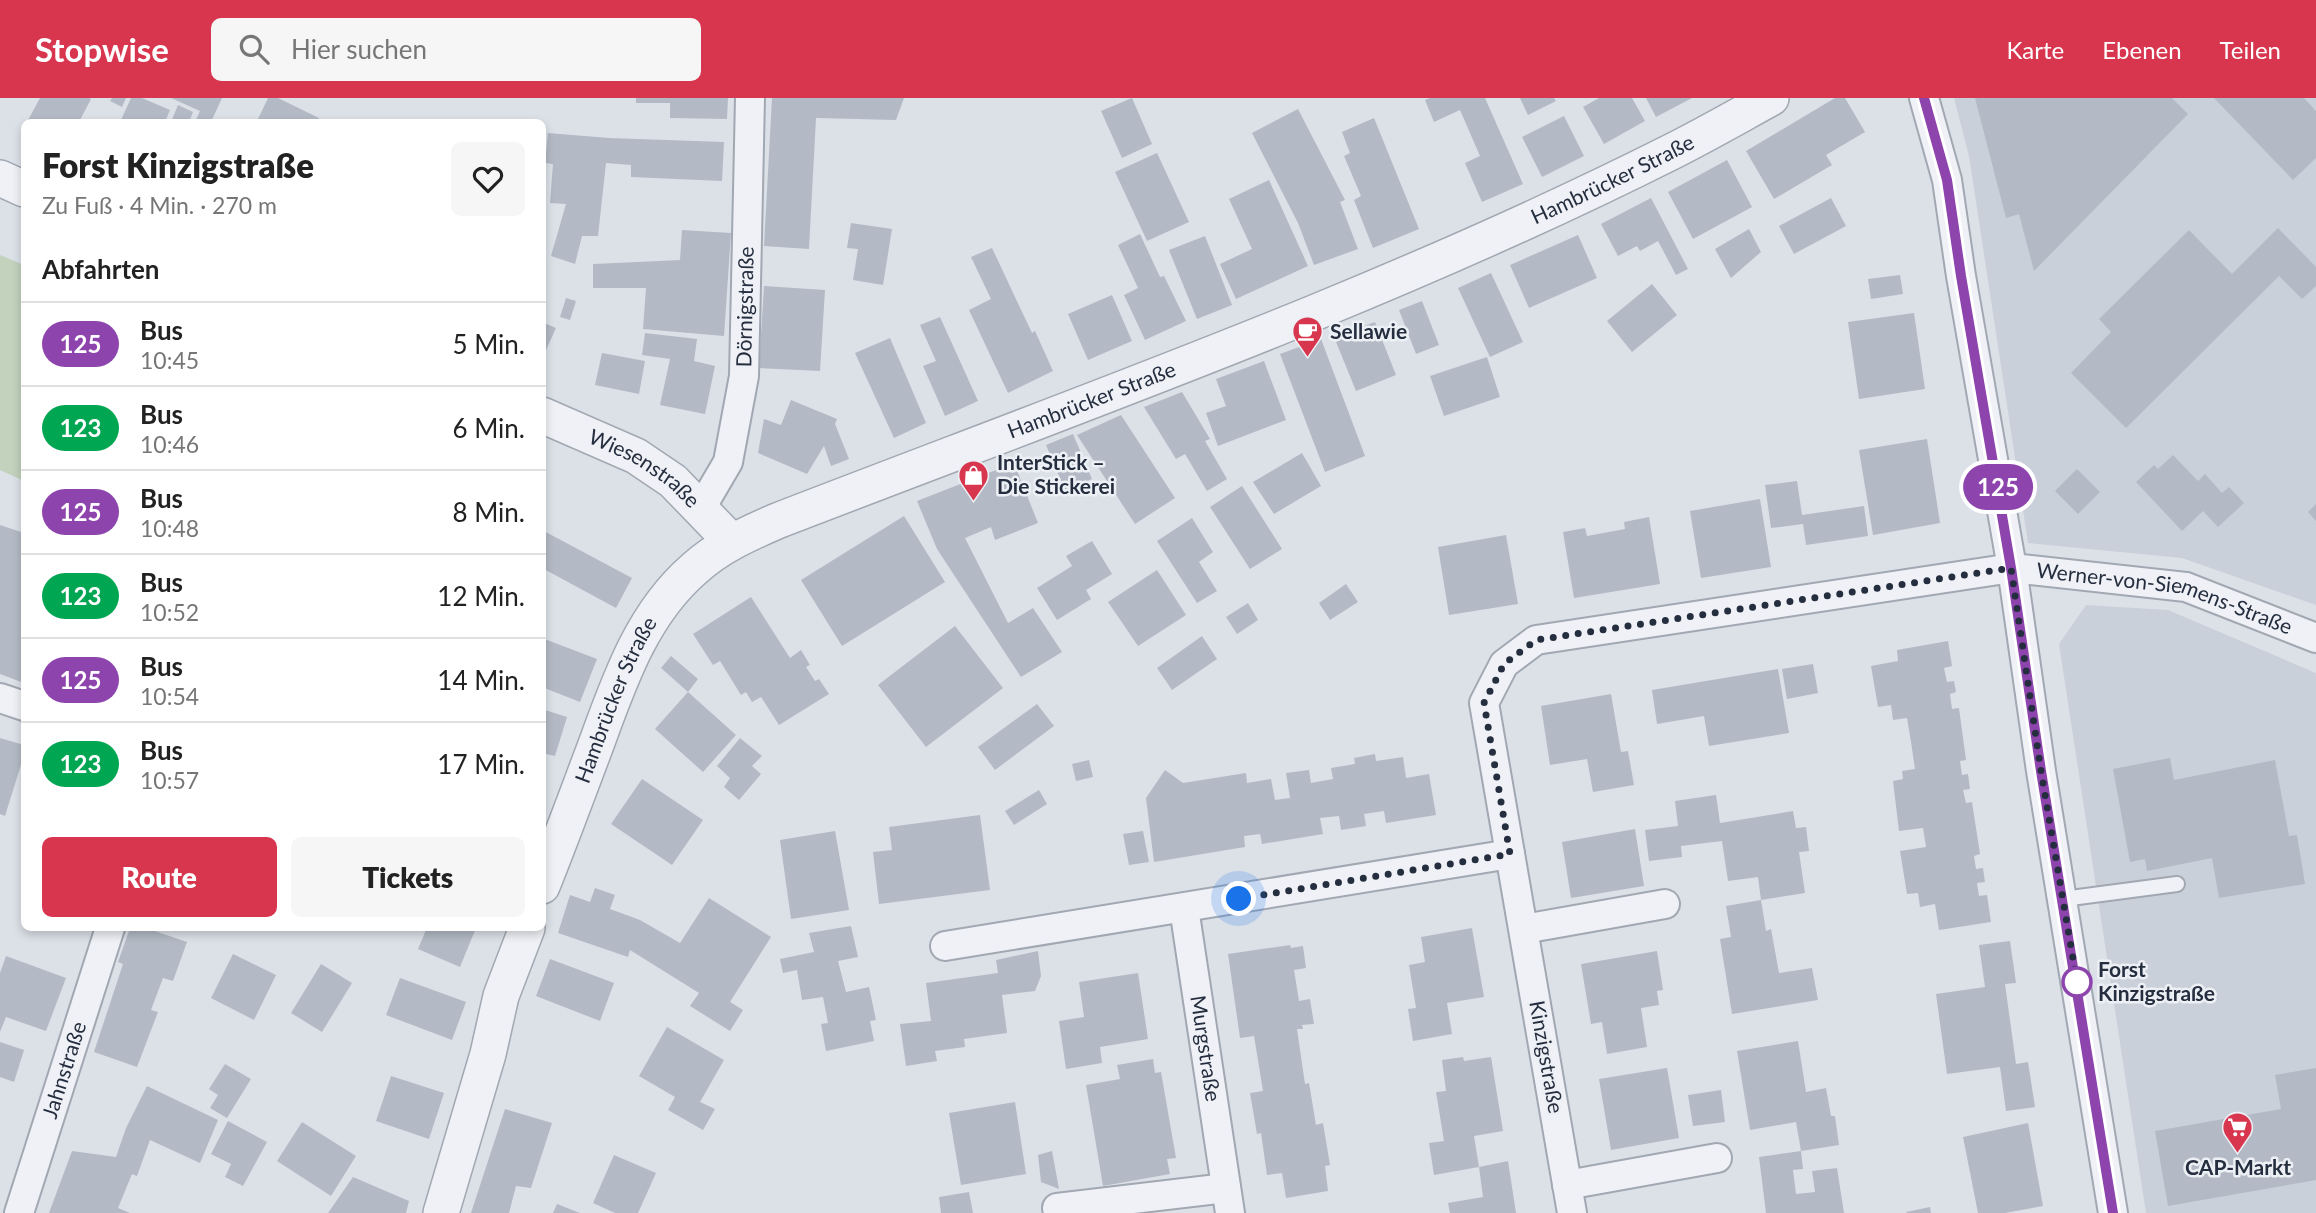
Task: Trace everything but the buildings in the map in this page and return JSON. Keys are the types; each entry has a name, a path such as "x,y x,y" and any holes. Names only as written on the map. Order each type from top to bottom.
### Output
{"street":[{"name":"Dörnigstraße","path":"701,508 728,462 744,376 750,98"},
{"name":"Hambrücker Straße","path":"546,875 618,685 642,634 666,598 694,568 731,541 1301,318 1509,228 1671,152 1771,98"},
{"path":"1924,98 1947,180 2113,1213"},
{"path":"0,178 21,188"},
{"name":"Wiesenstraße","path":"546,417 636,456 673,481 731,541"},
{"name":"Werner-von-Siemens-Straße","path":"2011,568 2186,587 2316,638"},
{"name":"Kinzigstraße","path":"1572,1213 1484,703 1504,664 1536,640 2011,568"},
{"path":"0,698 21,705"},
{"path":"945,946 1510,854"},
{"path":"1524,929 1665,904"},
{"name":"Murgstraße","path":"1057,1208 1228,1200 1184,908"},
{"name":"Jahnstraße","path":"19,1213 109,931"},
{"path":"441,1213 488,1054 501,996 526,931"},
{"path":"1567,1185 1717,1158"}],"lane":[{"path":"2063,899 2177,884"}],"shaded area":[{"path":"1954,98 2316,98 2316,605 2182,558 2028,543 1969,156"},
{"path":"2086,605 2168,610 2316,673 2316,1213 2146,1213 2059,644"}],"green space":[{"path":"0,255 21,264 21,480 0,470"}],"bus line":[{"name":"125","path":"1924,98 1947,180 2113,1213"}],"place":[{"name":"Sellawie","path":"1307,359"},
{"name":"InterStick – Die Stickerei","path":"974,502"},
{"name":"Forst Kinzigstraße","path":"2077,982"},
{"name":"CAP-Markt","path":"2238,1155"}],"route":[{"path":"1239,899 1510,854 1484,703 1504,664 1536,640 2011,568 2041,771 2077,982"}]}
